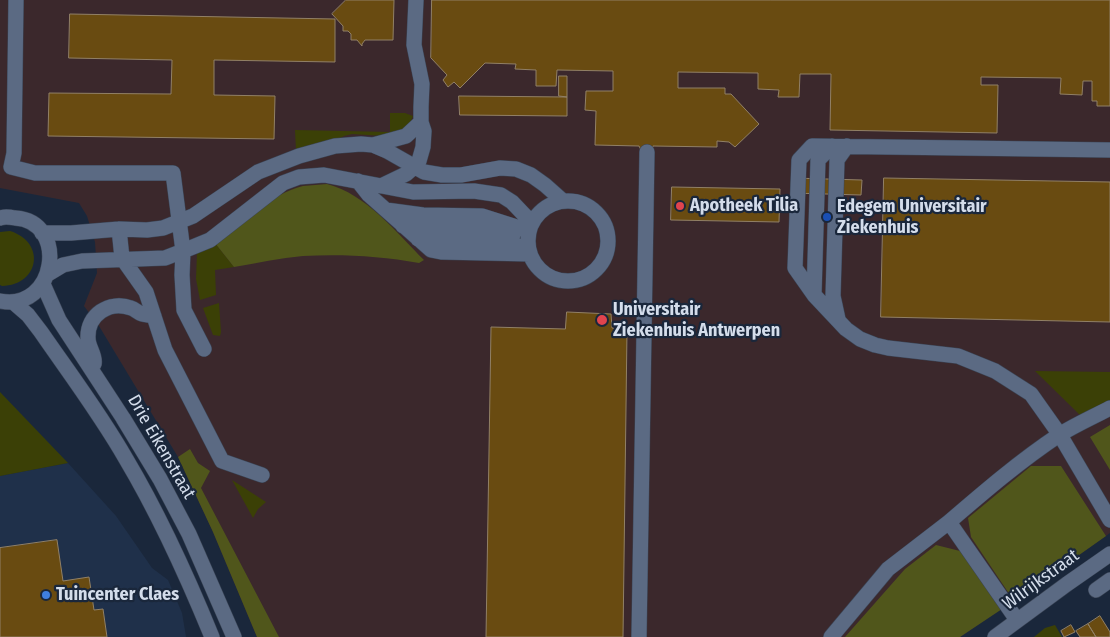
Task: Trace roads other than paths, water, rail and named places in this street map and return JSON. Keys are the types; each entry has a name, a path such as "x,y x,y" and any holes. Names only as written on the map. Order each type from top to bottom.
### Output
{"street":[{"path":"16,0 14,153 6,165 35,173 174,173 183,251 184,310 204,349"},
{"path":"381,186 406,174 414,167 419,161 423,147 424,131 421,122 422,84 414,45 416,0"},
{"path":"42,233 71,233 119,229 147,230 179,222 192,216 258,172 299,156 335,146 373,145 406,136 421,122"},
{"path":"373,145 424,172 442,175 500,168 516,169 531,175 563,200"},
{"path":"1110,150 832,146 818,160 814,296 846,329 860,339 876,346 958,356 994,371 1030,394 1060,435 1110,520"},
{"path":"838,319 833,296 837,160 847,146"},
{"path":"639,637 647,152"},
{"path":"6,301 35,293 45,279 63,265 82,261 122,258 165,258 210,240 283,183 299,177 324,175 413,192 474,191 501,195 512,202 529,239 538,268 551,277 566,281 582,279 596,271 605,258 609,243 606,227 598,214 586,204 571,200 555,202 541,210 529,239"},
{"path":"358,181 369,196 418,239 529,239"},
{"path":"386,210 423,215 482,216 529,239"},
{"path":"0,218 26,220 37,226 50,248 50,264 45,279"},
{"path":"403,226 488,229 529,239"},
{"path":"119,229 122,258 146,292 165,350 222,461 262,475"},
{"name":"Drie Eikenstraat","path":"45,279 59,320 160,479 189,534 234,637"},
{"name":"Drie Eikenstraat","path":"6,301 28,315 41,332 126,458 162,526 194,593 212,637"},
{"path":"93,371 95,358 89,346 88,337 92,318 112,306 131,308 141,314 154,316"},
{"path":"831,637 888,568 949,522 1004,475 1060,435 1110,408"},
{"path":"949,522 1017,620"},
{"name":"Wilrijkstraat","path":"995,637 1110,554"},
{"path":"1096,590 1110,580"}],"place":[{"name":"Apotheek Tilia","path":"680,206"},
{"name":"Edegem Universitair Ziekenhuis","path":"827,217"},
{"name":"Universitair Ziekenhuis Antwerpen","path":"602,320"},
{"name":"Tuincenter Claes","path":"46,595"}]}
